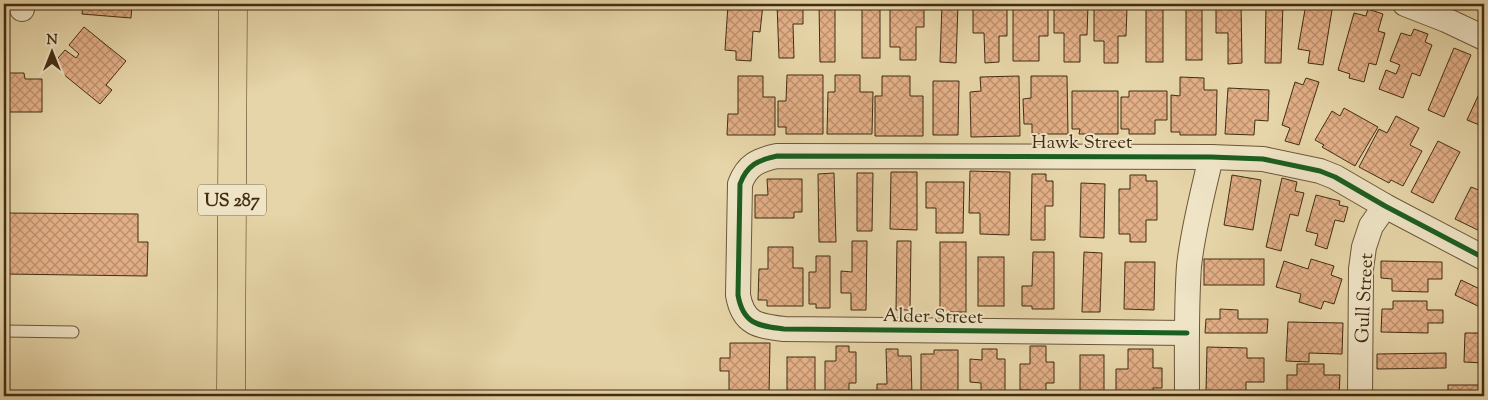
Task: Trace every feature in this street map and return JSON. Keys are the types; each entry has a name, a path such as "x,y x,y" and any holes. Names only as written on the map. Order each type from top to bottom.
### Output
{"main road":[{"name":"US 287","path":"230,396 233,4"}],"street":[{"path":"1405,4 1450,12 1484,38"},
{"name":"Hawk Street","path":"738,254 740,184 751,166 762,159 778,156 1211,156 1263,159 1320,171 1335,177 1385,206 1484,258"},
{"path":"1187,396 1187,334 1191,250 1211,156"},
{"name":"Gull Street","path":"1360,396 1360,269 1364,247 1371,226 1385,206"},
{"name":"Alder Street","path":"738,254 738,295 740,305 746,318 765,327 784,329 1187,334"}],"lane":[{"path":"4,331 73,332"}],"building":[{"path":"83,4 132,4 131,18 82,14"},
{"path":"728,4 763,4 760,32 753,31 751,61 736,60 736,51 725,50"},
{"path":"777,4 803,4 803,24 793,24 794,58 779,58"},
{"path":"819,4 835,4 835,62 820,62"},
{"path":"862,4 880,4 880,58 862,58"},
{"path":"890,4 924,4 924,27 916,27 916,60 900,60 900,47 890,47"},
{"path":"942,4 958,4 956,63 940,62"},
{"path":"973,4 1007,4 1007,36 999,36 999,62 985,63 984,33 973,33"},
{"path":"1013,4 1048,4 1048,36 1039,36 1039,61 1013,61"},
{"path":"1054,4 1088,5 1087,35 1080,35 1080,62 1064,62 1064,33 1054,33"},
{"path":"1104,4 1118,4 1118,8 1127,8 1126,36 1118,36 1118,63 1104,63 1104,41 1094,41 1094,6 1104,6"},
{"path":"1146,4 1163,4 1163,62 1146,62"},
{"path":"1186,4 1202,4 1202,60 1186,60"},
{"path":"1216,4 1241,4 1242,63 1228,64 1228,33 1216,33"},
{"path":"1266,4 1283,4 1281,63 1265,63"},
{"path":"1306,4 1333,4 1323,65 1308,63 1310,51 1298,49"},
{"path":"1368,9 1383,14 1378,31 1385,33 1376,65 1369,63 1364,82 1349,78 1350,74 1338,70 1354,13 1366,16"},
{"path":"84,27 126,61 106,85 112,90 100,104 52,65 65,50 76,58 79,54 69,45"},
{"path":"1414,29 1428,34 1425,42 1432,45 1420,76 1412,73 1403,98 1379,89 1386,70 1396,74 1400,65 1390,61 1401,33 1411,36"},
{"path":"1454,48 1471,55 1444,117 1428,110"},
{"path":"4,73 24,73 25,79 42,79 42,112 4,112"},
{"path":"787,75 823,75 823,134 786,134 786,127 778,127 778,101 786,101"},
{"path":"835,75 860,75 860,92 873,92 872,134 827,134 828,92 835,92"},
{"path":"738,76 763,76 763,97 775,97 775,135 727,135 728,114 738,114"},
{"path":"882,76 910,76 910,96 923,96 923,136 875,136 875,96 882,96"},
{"path":"1019,76 1020,136 971,137 970,92 981,91 980,77"},
{"path":"1031,76 1067,76 1068,134 1032,134 1032,124 1024,124 1023,99 1031,98"},
{"path":"1180,77 1204,78 1204,90 1217,90 1216,135 1180,135 1180,132 1171,132 1171,95 1180,96"},
{"path":"1306,78 1319,82 1299,145 1285,141 1290,128 1282,125 1295,82 1303,85"},
{"path":"933,81 959,81 958,135 933,135"},
{"path":"1484,83 1484,121 1482,126 1467,120"},
{"path":"1228,88 1269,90 1268,121 1255,120 1254,135 1225,134"},
{"path":"1072,91 1118,91 1118,134 1079,134 1080,129 1072,129"},
{"path":"1129,91 1167,91 1167,120 1155,120 1155,134 1129,134 1129,129 1121,129 1121,97 1129,97"},
{"path":"1344,108 1378,127 1355,166 1322,147 1324,145 1315,140 1332,111 1340,116"},
{"path":"1396,116 1419,128 1410,145 1422,151 1403,186 1391,180 1389,183 1359,167 1379,129 1387,133"},
{"path":"1438,141 1460,152 1433,203 1411,192"},
{"path":"970,171 1010,172 1009,235 980,234 980,213 969,213"},
{"path":"891,172 917,172 917,230 890,229"},
{"path":"834,173 836,242 819,242 818,174"},
{"path":"857,173 873,173 872,231 857,231"},
{"path":"1032,174 1046,174 1046,181 1053,181 1053,206 1045,206 1045,240 1031,240"},
{"path":"1130,175 1146,175 1146,181 1157,181 1157,220 1146,220 1146,242 1130,242 1130,234 1119,234 1119,189 1130,189"},
{"path":"1232,175 1261,180 1253,230 1224,225"},
{"path":"1282,178 1297,182 1295,191 1304,193 1298,216 1290,214 1281,251 1266,247"},
{"path":"767,179 802,179 802,212 794,212 794,218 755,218 755,195 768,195"},
{"path":"926,182 964,182 963,233 936,233 936,208 926,208"},
{"path":"1081,183 1105,184 1104,238 1080,237"},
{"path":"1484,184 1484,233 1455,219 1471,187 1481,191"},
{"path":"1316,195 1340,201 1339,205 1348,207 1344,222 1335,220 1327,249 1315,245 1318,234 1306,231"},
{"path":"4,213 138,214 138,242 148,242 147,276 4,274"},
{"path":"852,241 867,241 866,310 851,310 851,293 841,293 841,271 852,272"},
{"path":"897,241 911,241 910,310 896,310"},
{"path":"940,242 966,242 966,312 940,312"},
{"path":"768,247 793,247 793,268 803,268 803,306 767,306 767,300 758,300 759,269 768,269"},
{"path":"1033,252 1054,252 1054,309 1032,309 1032,306 1022,306 1022,286 1032,286"},
{"path":"1084,252 1102,253 1100,312 1082,312"},
{"path":"816,256 830,256 830,308 816,308 816,304 809,304 809,272 816,272"},
{"path":"978,257 1004,257 1004,306 978,306"},
{"path":"1204,259 1264,259 1264,285 1204,285"},
{"path":"1311,259 1334,266 1331,275 1342,279 1334,304 1324,301 1321,309 1299,302 1301,294 1276,287 1284,261 1308,269"},
{"path":"1381,261 1442,262 1442,279 1428,279 1428,292 1392,291 1392,279 1381,278"},
{"path":"1125,262 1155,262 1154,310 1124,309"},
{"path":"1461,280 1484,291 1484,309 1455,295"},
{"path":"1393,301 1427,301 1427,310 1443,310 1443,323 1428,323 1428,333 1381,332 1382,309 1393,309"},
{"path":"1220,309 1238,310 1238,319 1268,319 1267,333 1205,333 1206,319 1220,319"},
{"path":"1288,322 1343,323 1342,354 1309,353 1309,362 1286,361"},
{"path":"1465,333 1484,333 1484,363 1464,362"},
{"path":"730,343 770,343 769,396 756,396 756,393 729,393 729,371 720,371 720,358 730,358"},
{"path":"836,346 849,346 849,352 856,352 856,383 849,383 849,396 825,395 825,361 836,361"},
{"path":"1030,346 1046,346 1046,362 1054,362 1054,383 1046,383 1046,396 1030,396 1030,390 1020,390 1020,364 1030,364"},
{"path":"1207,347 1247,348 1247,358 1264,358 1264,382 1246,382 1246,392 1206,392"},
{"path":"886,349 898,349 898,356 911,356 912,396 877,396 877,384 887,384"},
{"path":"982,349 997,349 997,359 1005,359 1005,391 996,391 996,396 981,396 981,383 970,382 970,359 982,360"},
{"path":"1128,349 1153,349 1153,368 1162,368 1162,388 1153,388 1153,391 1116,392 1116,369 1128,369"},
{"path":"934,350 958,350 958,396 934,396 934,392 921,392 921,354 934,354"},
{"path":"1446,353 1446,368 1377,369 1377,354"},
{"path":"1080,355 1104,355 1104,396 1080,396"},
{"path":"787,357 815,357 815,396 787,396"},
{"path":"1297,364 1324,364 1324,375 1340,375 1339,396 1287,396 1287,375 1297,375"},
{"path":"1448,385 1484,385 1484,396 1448,396"},
{"path":"1382,391 1437,392 1437,396 1382,396"}],"cycle path":[{"path":"1187,333 784,329 759,325 748,318 740,305 738,295 740,184 746,172 754,164 777,156 1211,157 1263,159 1320,171 1335,177 1385,206 1484,258"}]}
